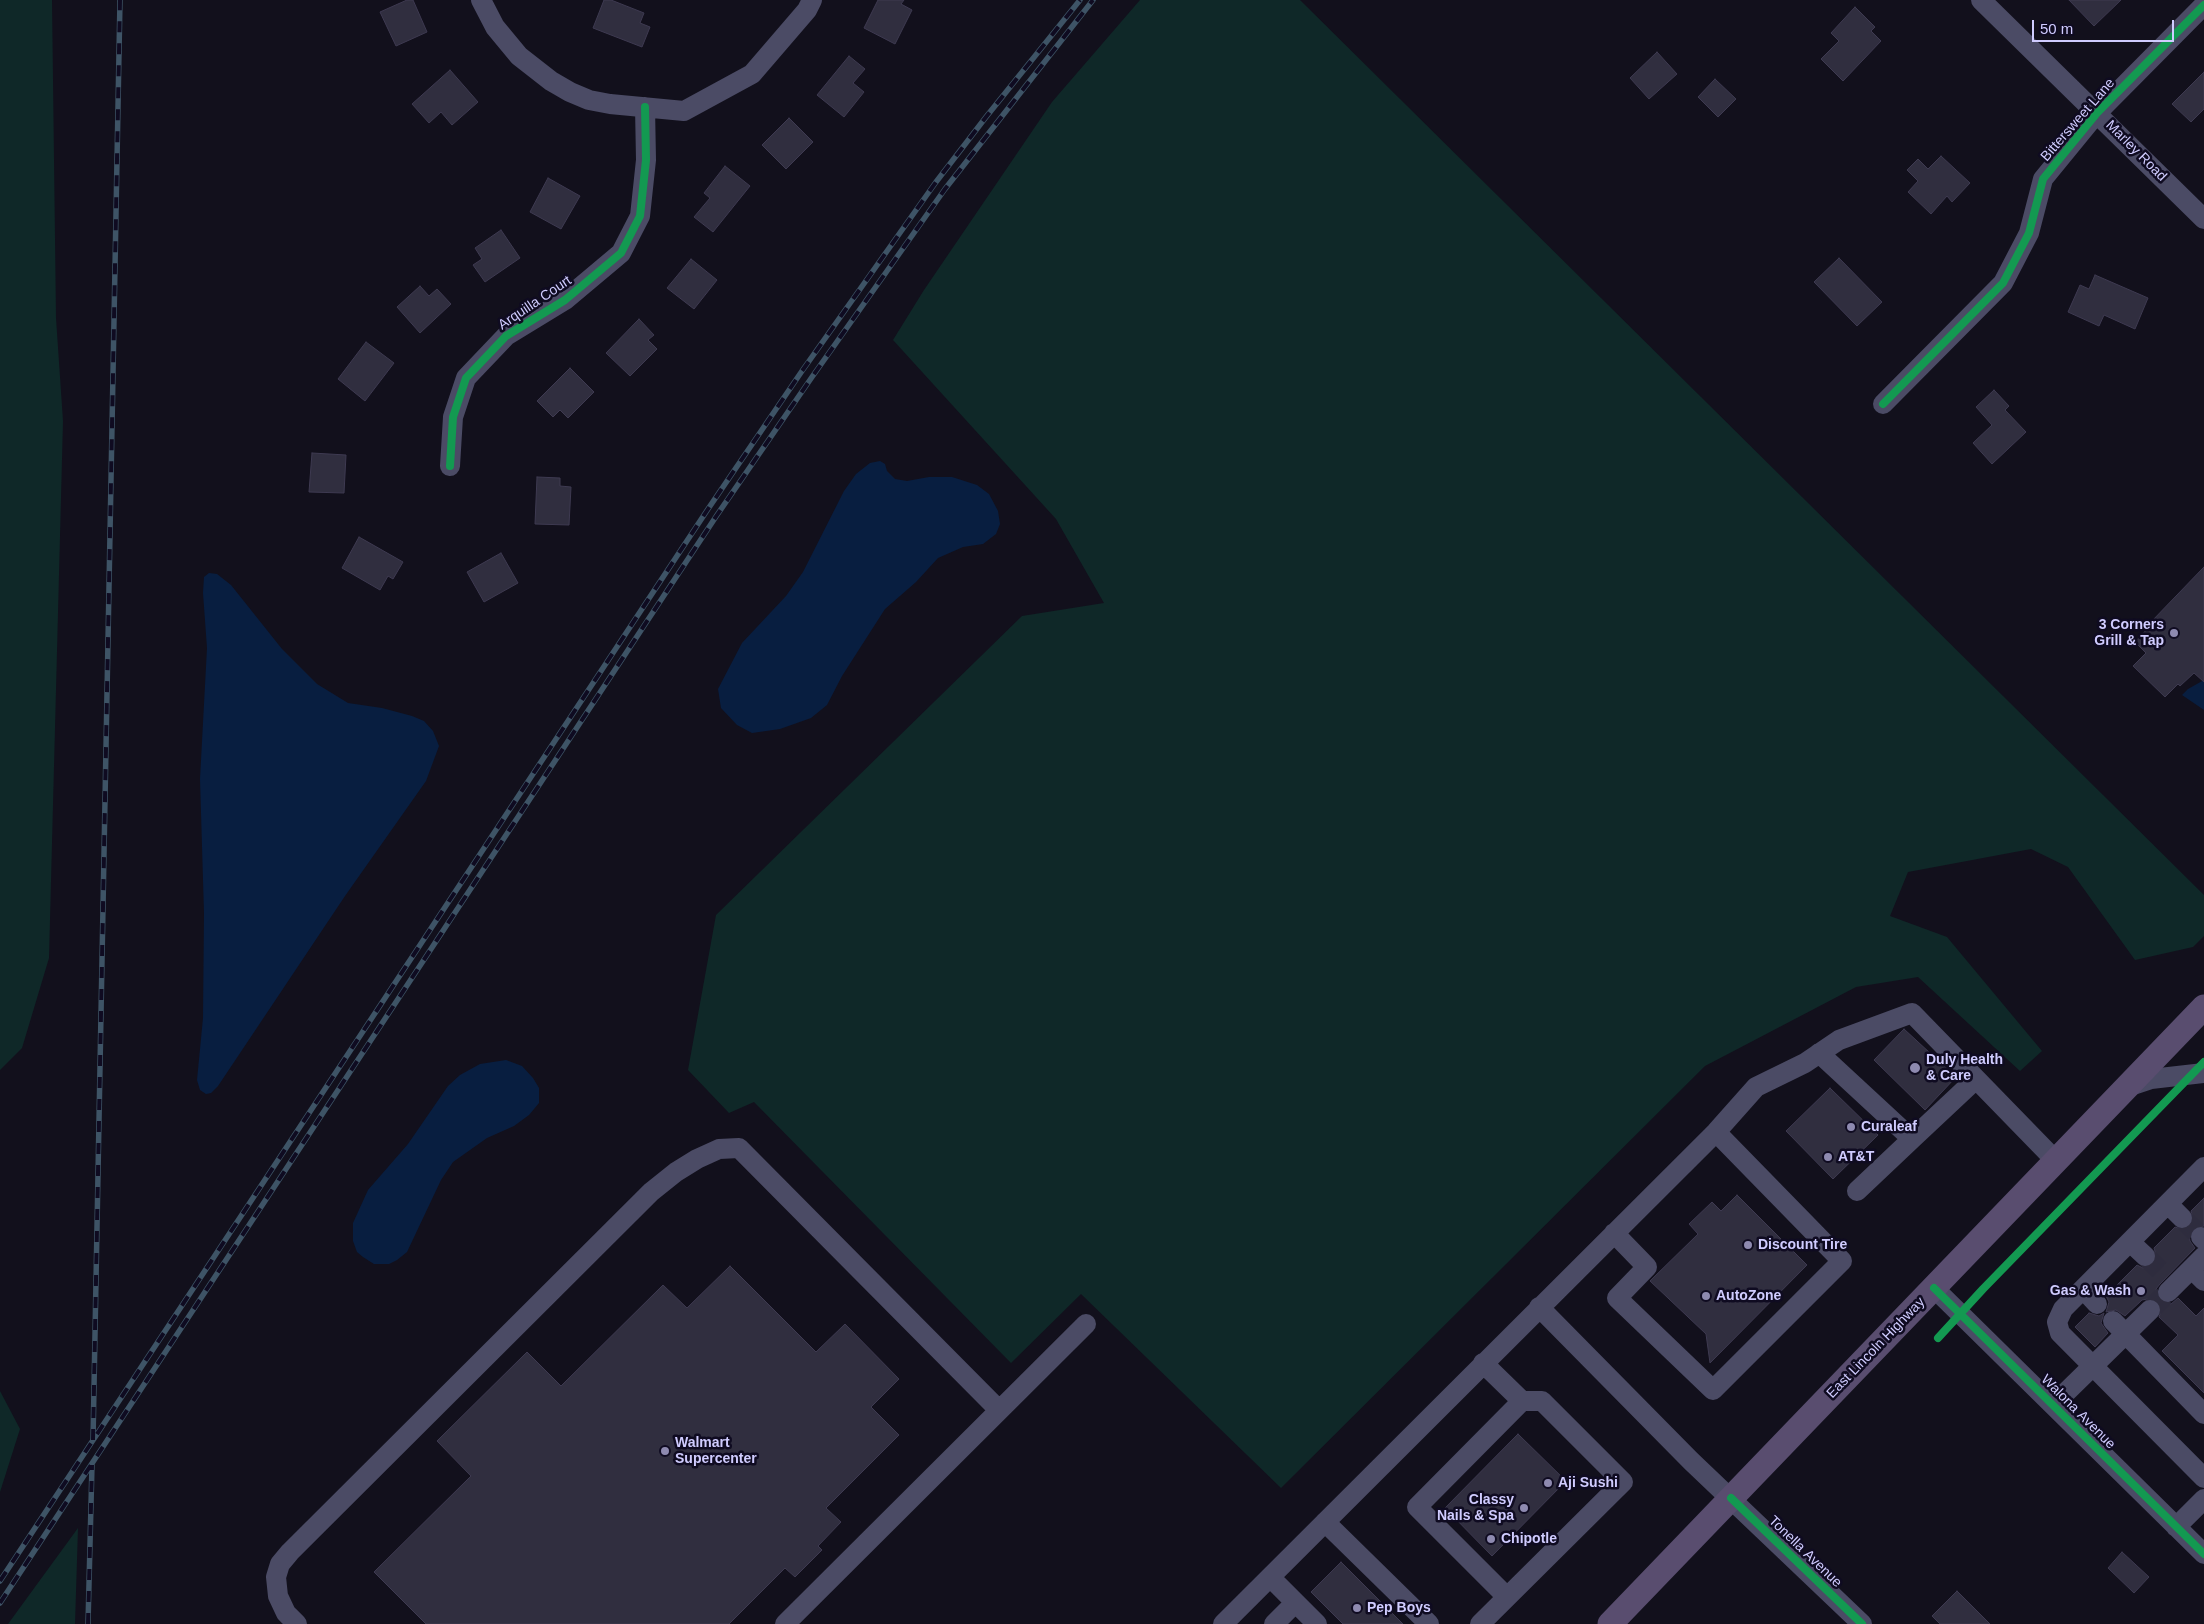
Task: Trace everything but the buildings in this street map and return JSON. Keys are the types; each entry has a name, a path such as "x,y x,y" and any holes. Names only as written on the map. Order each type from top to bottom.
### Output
{"main road":[{"name":"East Lincoln Highway","path":"1610,1624 2204,1007"}],"street":[{"path":"481,0 495,27 519,56 551,81 589,100 684,111 752,74 807,10 812,0"},
{"name":"Marley Road","path":"1981,0 2204,218"},
{"name":"Bittersweet Lane","path":"1883,404 2003,283 2029,233 2043,179 2097,113 2204,5"},
{"name":"Arquilla Court","path":"450,466 453,418 466,378 506,336 565,300 621,253 640,216 646,160 645,107"},
{"path":"1223,1624 1716,1132 1756,1087 1819,1054 1839,1040 1912,1013 2055,1160"},
{"path":"1819,1054 1912,1139"},
{"path":"2127,1087 2151,1079 2204,1073"},
{"path":"1857,1191 1976,1079"},
{"path":"1614,1233 1648,1267 1617,1298 1713,1390 1842,1261 1716,1132"},
{"path":"297,1624 286,1613 278,1596 276,1577 280,1564 290,1552 650,1192 696,1159 719,1149 739,1148 999,1410"},
{"path":"2204,1167 2063,1309 2057,1322 2060,1334 2204,1478"},
{"path":"2168,1204 2182,1218"},
{"path":"2130,1242 2146,1256"},
{"path":"2168,1283 2200,1269"},
{"name":"Walona Avenue","path":"1934,1288 2204,1554"},
{"path":"2083,1289 2098,1304"},
{"name":"Tonella Avenue","path":"1539,1307 1731,1498 1862,1624"},
{"path":"2052,1405 2093,1366 2120,1328 2150,1310"},
{"path":"785,1624 1086,1324"},
{"path":"2120,1328 2204,1414"},
{"path":"1480,1624 1623,1482 1542,1401 1522,1401 1484,1363"},
{"path":"1507,1597 1417,1507 1522,1401"},
{"path":"2176,1527 2204,1499"},
{"path":"1325,1522 1429,1624"},
{"path":"1270,1577 1317,1624"},
{"path":"1274,1624 1295,1602"}],"green space":[{"path":"0,0 52,0 56,318 63,421 49,958 22,1048 0,1070"},
{"path":"1140,0 1300,0 2204,895 2204,936 2193,947 2135,960 2068,867 2031,849 1908,872 1890,916 1947,937 2042,1051 2020,1071 1918,977 1856,987 1705,1066 1281,1488 1081,1294 1011,1363 754,1102 729,1113 688,1070 716,915 1022,616 1104,603 1056,519 893,340 924,290 1052,102"},
{"path":"0,1391 20,1429 0,1492"},
{"path":"78,1528 75,1624 8,1624"}],"water":[{"path":"880,461 885,464 887,471 895,479 907,481 929,477 952,477 977,485 989,494 998,511 1000,524 996,534 983,544 963,547 938,558 916,582 885,609 842,676 827,705 811,718 780,729 752,733 737,725 721,708 718,689 742,643 786,596 803,572 844,491 856,474 870,463"},
{"path":"209,573 217,574 231,585 282,649 317,684 348,703 382,708 424,721 433,731 439,746 426,781 345,896 218,1086 211,1093 206,1094 200,1090 197,1080 203,1018 204,913 200,779 207,648 203,593 204,577"},
{"path":"2204,680 2204,710 2182,695 2188,689"},
{"path":"506,1060 522,1066 533,1078 539,1088 539,1103 529,1115 514,1126 487,1138 453,1162 441,1180 407,1252 389,1264 374,1264 363,1257 357,1252 353,1241 353,1223 368,1190 408,1144 448,1086 460,1075 480,1064"}],"tunnel":[{"path":"2182,1218 2201,1237"},
{"path":"2145,1256 2162,1272"},
{"path":"2150,1310 2168,1292"}],"railway":[{"path":"93,1440 120,0"},
{"path":"0,1581 708,509 802,371 936,182 1080,0"},
{"path":"0,1603 717,515 945,189 1093,0"},
{"path":"88,1624 92,1465"}],"cycle path":[{"path":"1883,404 2003,283 2029,233 2043,179 2097,113 2204,5"},
{"path":"450,466 453,417 466,378 506,336 565,300 621,253 640,216 646,160 645,107"},
{"path":"1938,1338 1983,1289 2204,1062"},
{"path":"1934,1288 2204,1554"},
{"path":"1731,1498 1862,1624"}],"place":[{"name":"3 Corners Grill & Tap","path":"2174,633"},
{"name":"Duly Health & Care","path":"1915,1068"},
{"name":"Curaleaf","path":"1851,1127"},
{"name":"AT&T","path":"1828,1157"},
{"name":"Discount Tire","path":"1748,1245"},
{"name":"Gas & Wash","path":"2141,1291"},
{"name":"AutoZone","path":"1706,1296"},
{"name":"Walmart Supercenter","path":"665,1451"},
{"name":"Aji Sushi","path":"1548,1483"},
{"name":"Classy Nails & Spa","path":"1524,1508"},
{"name":"Chipotle","path":"1491,1539"},
{"name":"Pep Boys","path":"1357,1608"}]}
